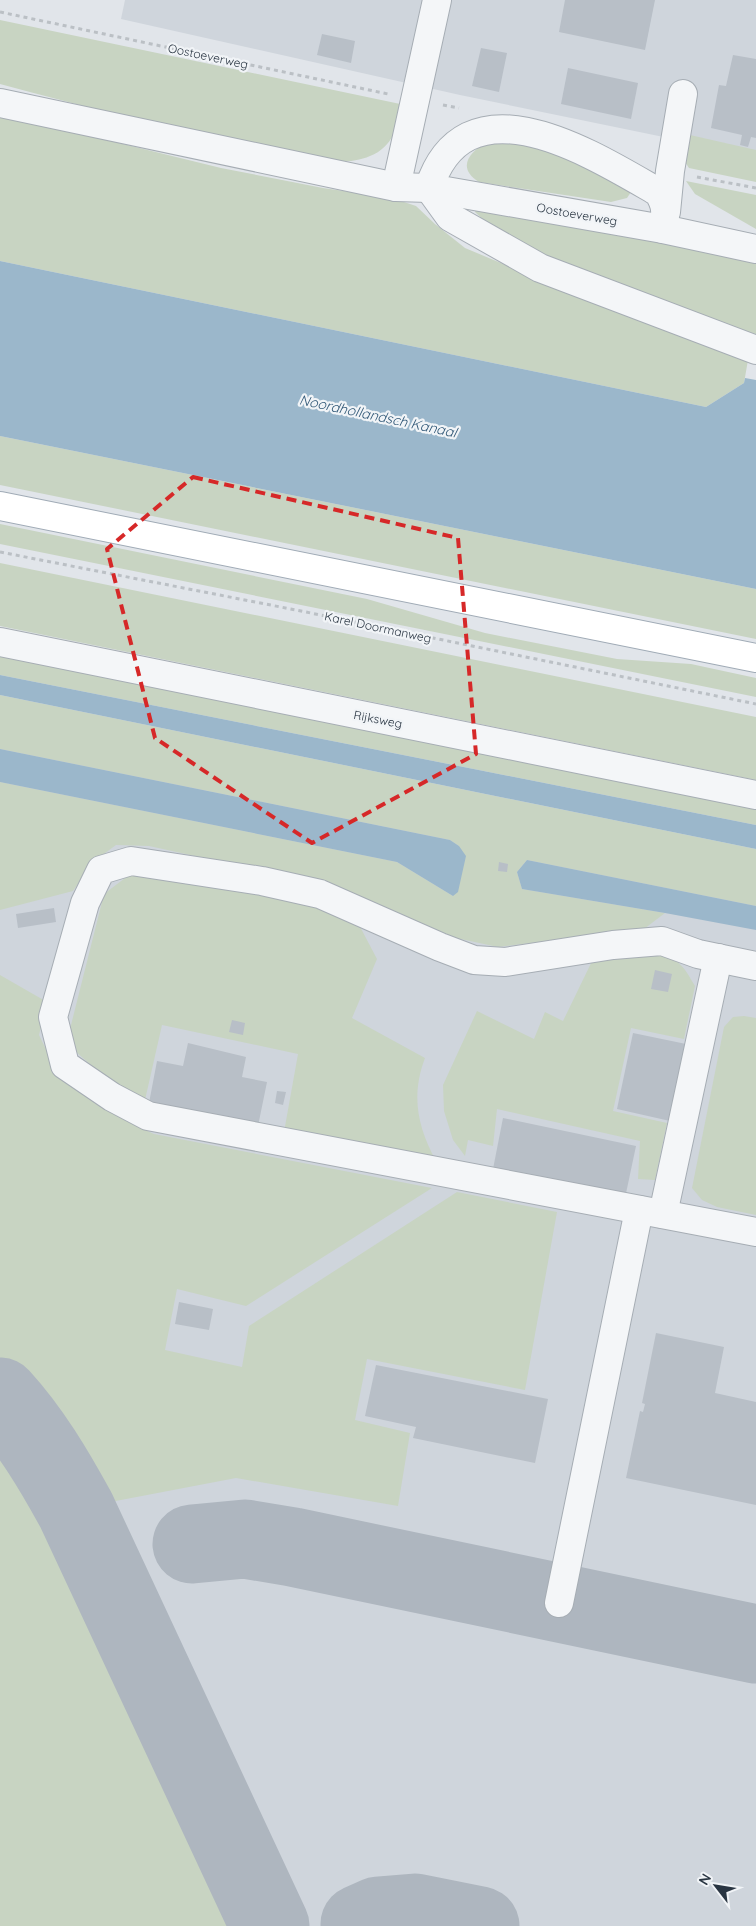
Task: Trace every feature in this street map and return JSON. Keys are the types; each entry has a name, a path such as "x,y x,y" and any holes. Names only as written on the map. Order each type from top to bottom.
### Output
{"main road":[{"path":"0,506 756,658"}],"street":[{"path":"396,187 437,0"},
{"path":"664,221 683,94"},
{"name":"Oostoeverweg","path":"0,103 396,187 429,188 664,221 756,249"},
{"path":"664,221 665,203 658,192 574,146 513,130 481,130 467,136 453,146 442,160 434,172 429,188 450,217 540,268 756,350"},
{"name":"Rijksweg","path":"0,642 756,795"},
{"path":"756,966 698,954 662,941 614,945 505,962 474,960 440,948 320,894 262,881 131,861 101,870 85,903 53,1017 65,1065 112,1097 148,1116 756,1232"},
{"path":"559,1603 651,1212 718,958"}],"path":[{"name":"Oostoeverweg","path":"0,12 462,109"},
{"path":"670,171 756,188"},
{"name":"Karel Doormanweg","path":"0,552 756,704"}],"highlighted area":[{"path":"193,477 458,538 476,754 312,843 155,738 107,549"}],"shaded area":[{"path":"125,0 756,0 756,156 460,95 121,19"},
{"path":"0,720 756,867 756,1926 0,1926"}],"green space":[{"path":"0,20 405,105 389,142 378,152 356,160 341,162 309,159 123,116 0,84"},
{"path":"0,114 72,130 221,168 323,188 392,198 416,206 465,248 748,360 744,383 706,407 0,261"},
{"path":"690,135 756,150 756,182 689,168 685,162 686,138"},
{"path":"487,142 549,145 633,189 627,198 611,202 479,182 468,171 468,161 470,156 480,146"},
{"path":"686,181 756,195 756,229 695,194"},
{"path":"476,209 756,261 756,337 545,257 493,229 475,212"},
{"path":"0,436 756,589 756,639 0,485"},
{"path":"0,524 367,599 485,633 617,659 691,664 756,678 756,697 0,544"},
{"path":"0,563 756,717 756,780 0,626"},
{"path":"0,653 756,807 756,825 0,675"},
{"path":"0,695 756,849 756,906 527,860 517,872 522,889 665,913 644,929 498,947 456,938 292,877 149,846 116,845 93,862 73,891 0,910 0,782 397,862 453,896 459,846 450,840 0,749"},
{"path":"133,872 331,907 357,921 377,959 352,1018 425,1058 418,1085 418,1110 424,1135 436,1161 284,1132 298,1054 162,1025 145,1100 100,1073 75,1051 70,1029 104,894"},
{"path":"657,951 680,964 695,986 684,1039 631,1028 613,1111 667,1123 655,1180 638,1179 640,1141 497,1109 493,1146 468,1140 465,1156 453,1140 444,1111 443,1085 477,1011 534,1039 545,1012 563,1021 595,955"},
{"path":"0,975 47,1002 39,1035 51,1058 66,1077 100,1106 140,1128 154,1134 432,1188 246,1306 177,1289 165,1350 242,1367 249,1326 457,1192 557,1212 525,1390 367,1359 355,1420 410,1433 398,1506 236,1478 100,1504 45,1404 0,1360"},
{"path":"733,1017 756,1018 756,1215 717,1207 702,1200 692,1188 724,1027"},
{"path":"0,1438 34,1489 239,1926 0,1926"}],"water":[{"name":"Noordhollandsch Kanaal","path":"0,261 706,407 744,383 745,378 756,380 756,589 0,436"},
{"path":"0,675 756,825 756,849 0,695"},
{"path":"0,749 450,840 459,846 466,856 458,892 453,896 397,862 0,782"},
{"path":"527,860 756,906 756,930 522,889 517,872"}],"building":[{"path":"565,0 655,0 645,50 559,32"},
{"path":"322,34 355,41 351,63 317,55"},
{"path":"481,48 507,53 499,92 472,86"},
{"path":"733,55 756,59 756,138 751,137 748,147 740,145 742,135 711,128 719,85 726,86"},
{"path":"568,68 638,83 631,119 561,104"},
{"path":"499,862 508,864 507,872 498,871"},
{"path":"54,908 56,922 18,928 16,914"},
{"path":"655,970 672,974 668,992 651,989"},
{"path":"232,1020 245,1023 243,1035 229,1032"},
{"path":"633,1033 686,1044 670,1121 617,1109"},
{"path":"188,1043 246,1057 242,1077 267,1082 258,1126 149,1103 157,1061 183,1066"},
{"path":"277,1091 286,1092 283,1105 275,1103"},
{"path":"503,1118 636,1146 625,1198 493,1169"},
{"path":"179,1302 213,1309 209,1330 175,1324"},
{"path":"656,1333 724,1347 715,1393 756,1402 756,1505 626,1478 640,1411 643,1412 645,1404 642,1403"},
{"path":"376,1365 548,1399 535,1463 413,1438 416,1427 365,1416"}],"taxiway":[{"path":"0,1397 22,1423 41,1451 76,1510 270,1926"},
{"path":"192,1544 245,1539 293,1547 756,1644"},
{"path":"360,1924 378,1916 415,1913 480,1926"}]}
